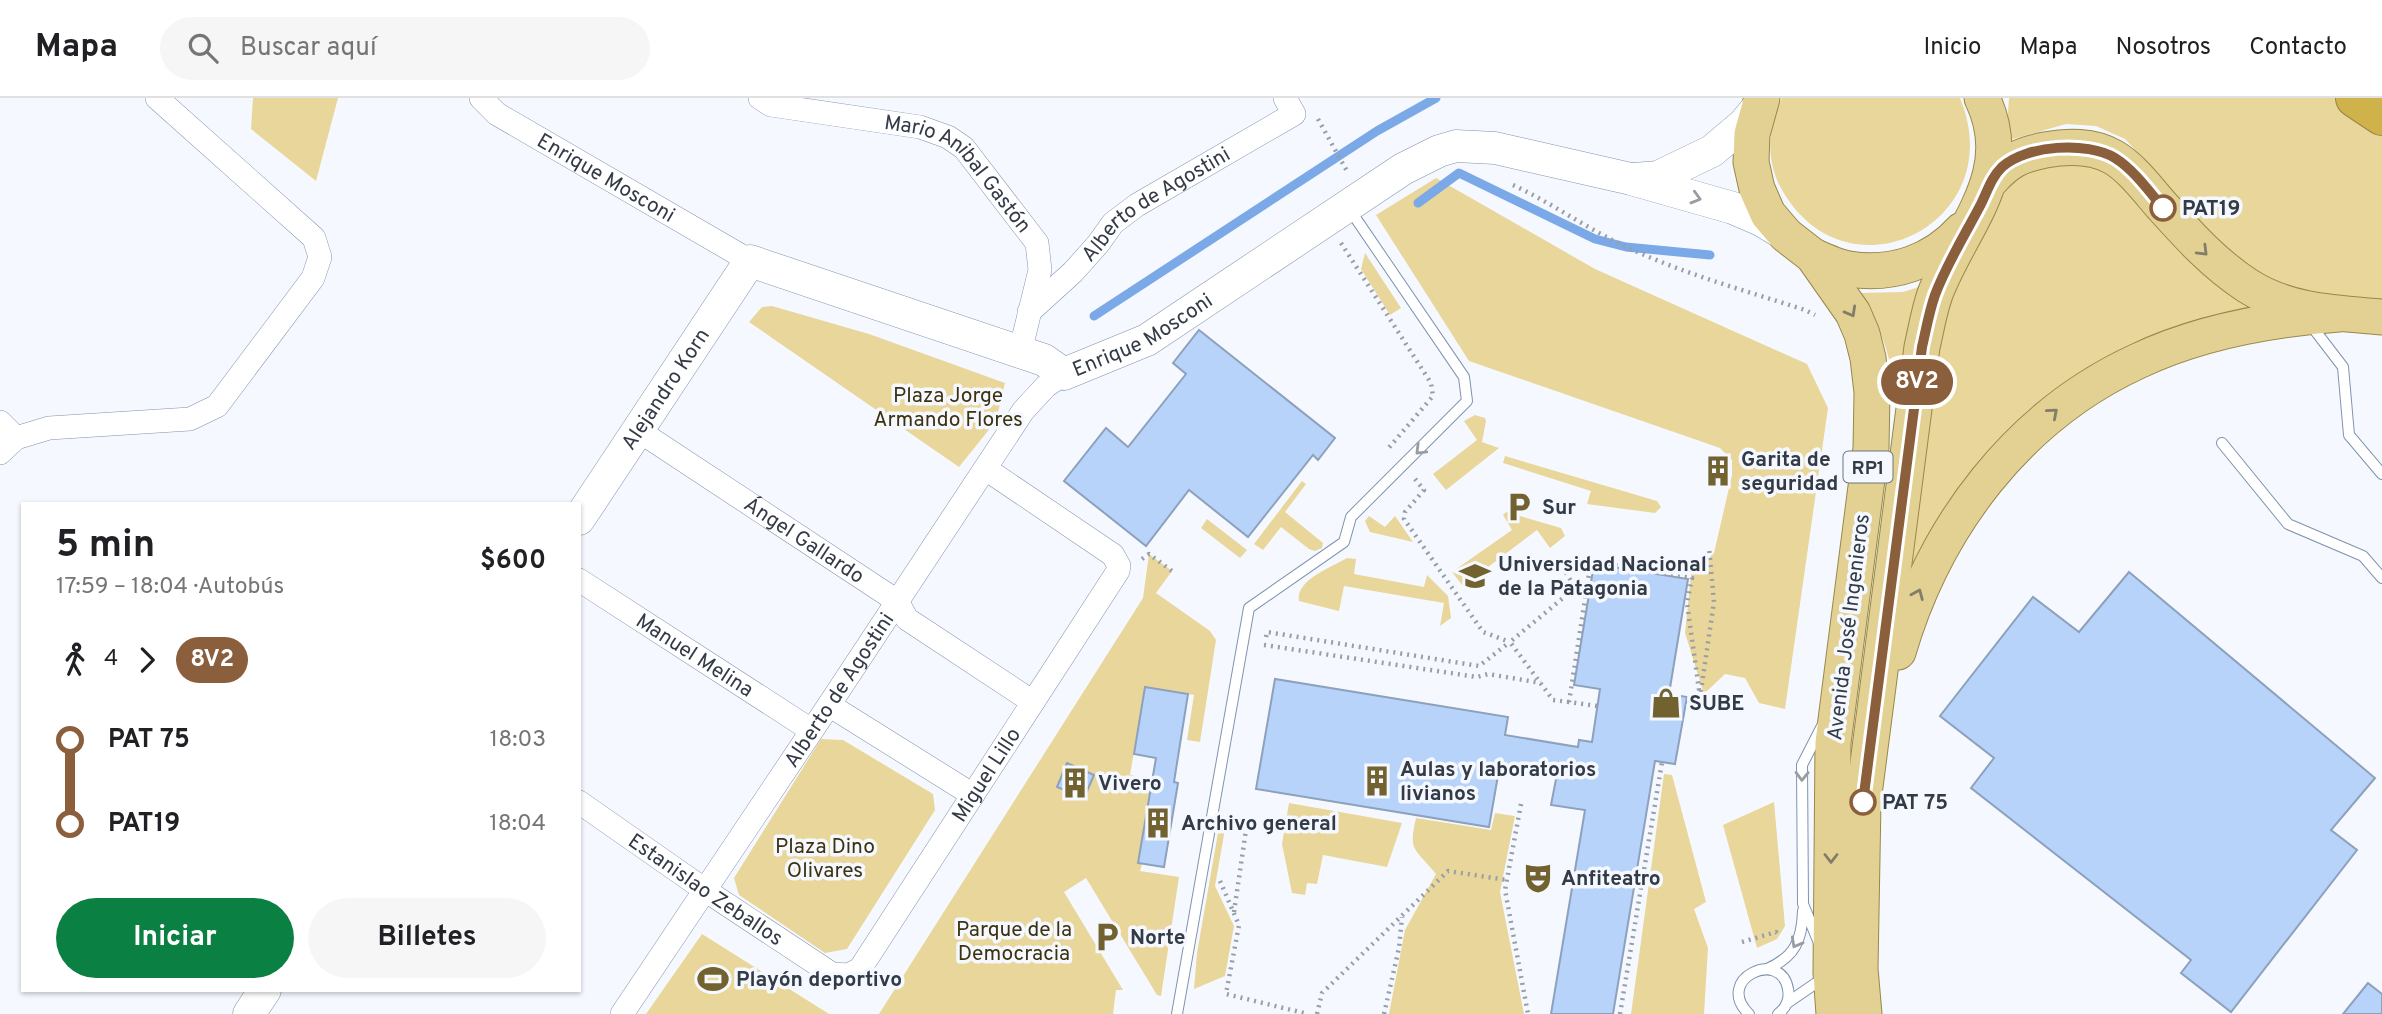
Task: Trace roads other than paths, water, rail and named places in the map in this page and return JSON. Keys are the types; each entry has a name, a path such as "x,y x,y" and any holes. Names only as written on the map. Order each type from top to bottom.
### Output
{"highway":[{"path":"2355,98 2382,116"}],"main road":[{"name":"Avenida José Ingenieros","path":"1834,1014 1845,971 1863,802 1922,347 1935,295 1991,180 1994,134 1987,102"},
{"name":"Avenida José Ingenieros","path":"1760,103 1752,134 1751,162 1757,189 1768,214 1841,294 1862,334 1872,392 1871,447 1833,743 1831,800 1845,971 1864,1014"},
{"path":"1991,180 2004,165 2028,154 2078,147 2104,153 2123,164 2199,247 2223,269 2250,287 2283,304 2308,310 2382,317"},
{"name":"Avenida José Ingenieros","path":"1799,246 1846,269 1882,271 1917,263 1948,245 1973,219"},
{"path":"1863,802 1891,676 1919,591 1945,540 1973,496 2005,456 2059,407 2137,361 2203,337 2304,317 2339,314"}],"street":[{"path":"5,438 50,428 190,419 217,406 313,278 320,257 314,239 157,98"},
{"name":"Mario Anibal Gastón","path":"760,98 772,105 920,127 948,137 964,148 1037,243 1040,270 1020,352"},
{"name":"Enrique Mosconi","path":"1631,179 1658,177 1712,151 1744,124 1760,103"},
{"name":"Enrique Mosconi","path":"489,106 750,261 1044,360 1064,374 1147,340 1338,202 1439,151 1456,146 1495,148 1631,179 1733,208 1761,220 1799,246"},
{"name":"Alberto de Agostini","path":"1030,313 1073,272 1113,223 1290,106"},
{"name":"Alejandro Korn","path":"581,516 750,261"},
{"name":"Alberto de Agostini","path":"622,1014 1023,411 1046,386 1064,374"},
{"name":"Ángel Gallardo","path":"639,431 897,601 907,619 1033,702"},
{"name":"Miguel Lillo","path":"832,974 840,976 855,972 866,961 1118,571 1119,566 1113,555 986,469"},
{"name":"Manuel Melina","path":"581,581 811,730"},
{"path":"830,705 973,795"},
{"name":"Estanislao Zeballos","path":"581,803 832,974"},
{"path":"249,1014 264,992"}],"lane":[{"path":"1177,1014 1249,608 1344,542 1351,517 1467,401 1464,377 1338,202"},
{"path":"2304,317 2343,367 2349,435 2382,474"},
{"path":"2222,443 2288,524 2363,556 2382,578"},
{"path":"1744,1012 1739,996 1740,985 1752,973 1779,964 1800,941 1803,926 1802,765 1840,692"},
{"path":"1782,1011 1845,971 1803,904"},
{"path":"1767,969 1778,973 1786,981 1789,991 1782,1011"}],"waterway":[{"path":"1094,316 1377,131 1436,98"},
{"path":"1418,203 1459,173 1595,239 1626,247 1710,255"}],"place":[{"name":"PAT19","path":"2163,208"},
{"name":"Garita de seguridad","path":"1718,471"},
{"name":"Sur","path":"1519,507"},
{"name":"Universidad Nacional de la Patagonia","path":"1475,576"},
{"name":"SUBE","path":"1666,703"},
{"name":"Aulas y laboratorios livianos","path":"1377,781"},
{"name":"Vivero","path":"1075,783"},
{"name":"PAT 75","path":"1863,802"},
{"name":"Archivo general","path":"1158,823"},
{"name":"Anfiteatro","path":"1538,878"},
{"name":"Norte","path":"1107,937"},
{"name":"Playón deportivo","path":"713,979"}],"park label":[{"name":"Plaza Jorge Armando Flores","path":"948,407"},
{"name":"Plaza Dino Olivares","path":"825,858"},
{"name":"Parque de la Democracia","path":"1014,941"}]}
